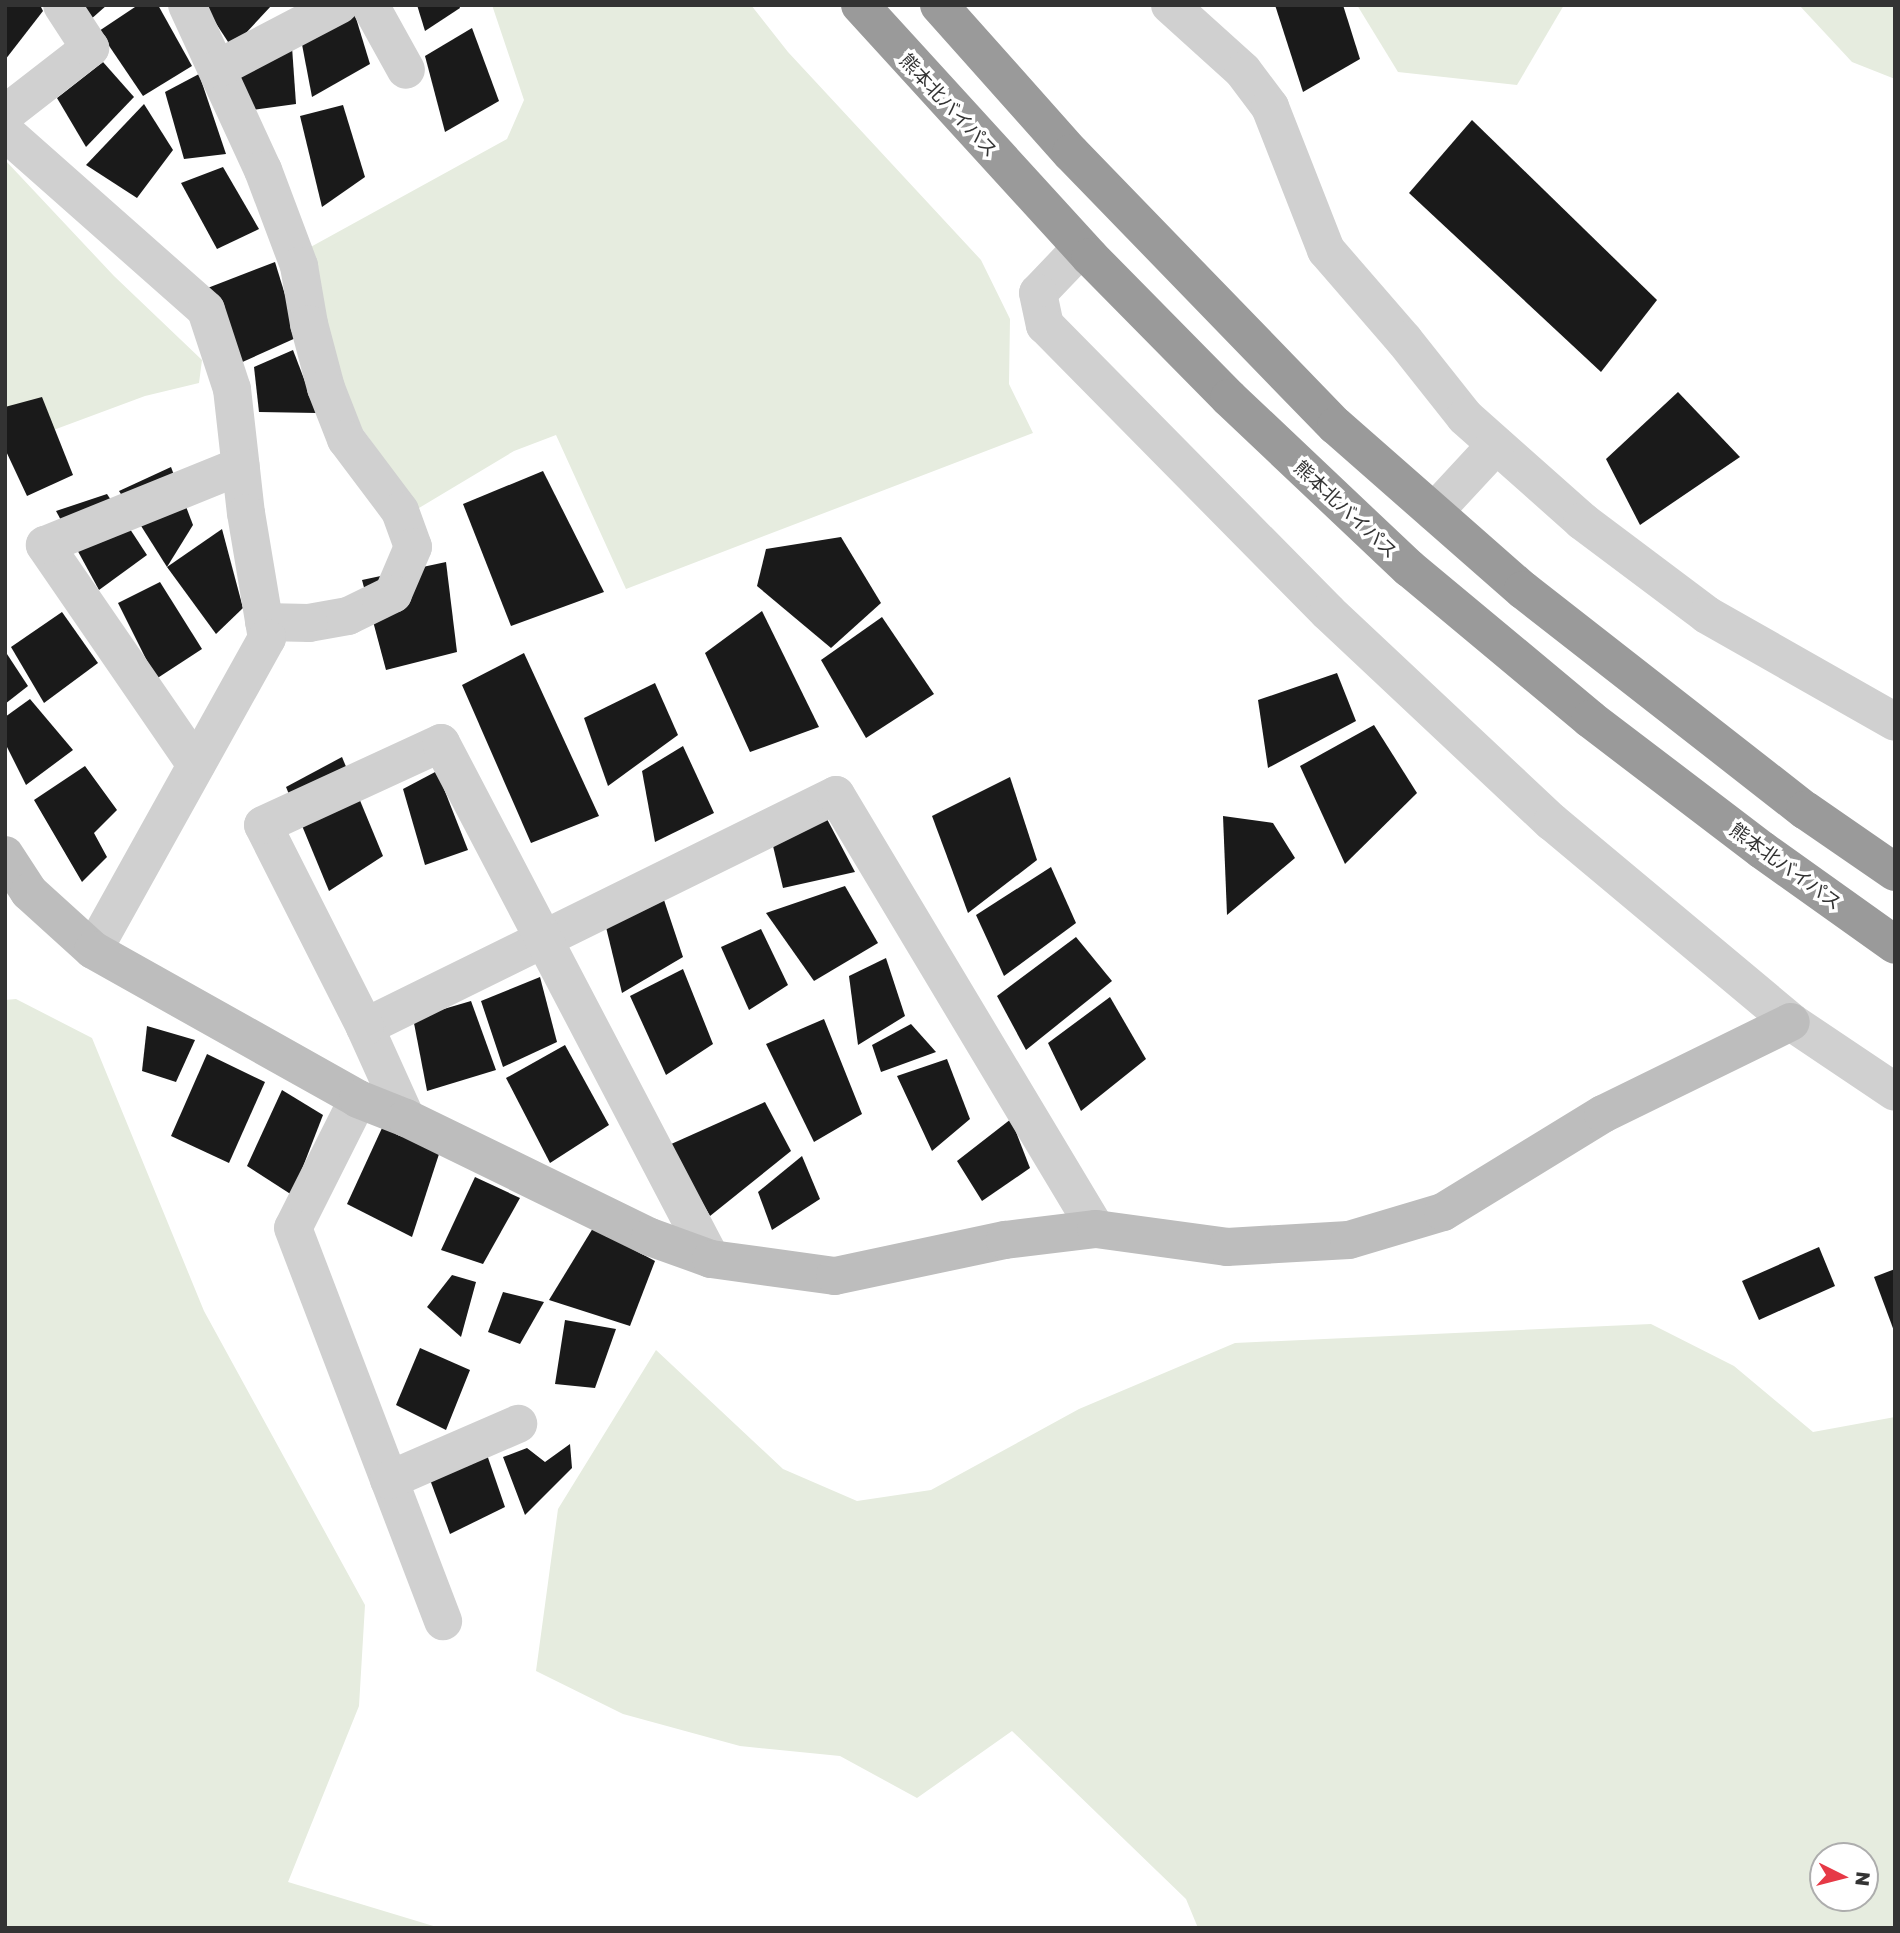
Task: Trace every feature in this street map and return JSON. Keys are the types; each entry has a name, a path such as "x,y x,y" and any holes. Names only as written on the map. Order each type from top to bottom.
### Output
{"highway":[{"name":"熊本北バイパス","path":"860,5 1081,248 1229,398 1409,568 1590,719 1762,850 1895,944"},
{"path":"939,5 1071,153 1336,426 1523,590 1794,802 1895,872"}],"street":[{"path":"5,114 90,48 61,5"},
{"path":"187,5 263,170 299,266 309,324 326,388 346,439 400,511 413,547 393,594 348,616 309,623 264,622"},
{"path":"217,69 339,5"},
{"path":"370,5 406,70"},
{"path":"1170,5 1243,71 1270,107 1326,250 1404,340 1465,417 1581,521 1707,615 1895,722"},
{"path":"5,132 206,310 232,389 240,466 267,638 93,950"},
{"path":"1081,248 1038,293 1045,325 1328,612 1552,822 1791,1022 1895,1092"},
{"path":"1434,512 1496,445"},
{"path":"196,765 45,545 240,466"},
{"path":"406,1118 365,1027 263,825 441,743 711,1259"},
{"path":"365,1027 836,795 1096,1229"},
{"path":"5,855 29,892 93,950 358,1099 406,1118 650,1237 711,1259 835,1276 1005,1240 1096,1229 1227,1247 1349,1240 1443,1212 1603,1114 1791,1022"},
{"path":"358,1099 293,1228 443,1621"},
{"path":"389,1480 518,1424"}],"shaded area":[{"path":"492,5 751,5 788,52 981,260 1010,319 1009,384 1033,433 626,589 556,435 514,451 419,508 343,402 307,249 507,139 524,100"},
{"path":"1357,5 1564,5 1517,85 1398,72"},
{"path":"1799,5 1895,5 1895,79 1852,62"},
{"path":"5,160 114,276 202,360 199,383 145,396 5,448"},
{"path":"16,999 92,1038 204,1311 365,1605 359,1706 288,1882 440,1928 5,1928 5,1000"},
{"path":"1651,1324 1734,1366 1813,1432 1895,1417 1895,1928 1198,1928 1186,1899 1012,1731 917,1798 840,1756 740,1746 623,1714 536,1671 558,1509 656,1350 783,1469 857,1501 931,1490 1079,1409 1235,1343"}],"building":[{"path":"5,5 40,5 43,11 5,60"},
{"path":"83,5 107,5 90,20"},
{"path":"138,5 158,5 192,66 143,96 99,31"},
{"path":"204,5 272,5 232,48"},
{"path":"352,5 370,64 312,97 300,34"},
{"path":"417,5 459,5 460,8 425,31"},
{"path":"1275,5 1343,5 1360,59 1303,92"},
{"path":"472,28 499,101 445,132 425,56"},
{"path":"292,47 296,104 253,110 238,75"},
{"path":"103,62 134,97 86,147 57,98"},
{"path":"199,74 226,154 184,159 165,92"},
{"path":"144,104 173,150 137,198 86,165"},
{"path":"343,105 365,177 322,207 300,116"},
{"path":"1472,120 1657,300 1601,372 1409,193"},
{"path":"223,167 259,229 217,249 181,183"},
{"path":"275,262 298,337 238,364 205,289"},
{"path":"293,350 317,413 259,412 254,367"},
{"path":"1678,392 1740,457 1640,525 1606,459"},
{"path":"42,397 73,475 27,496 5,449 5,407"},
{"path":"171,467 193,525 167,567 119,491"},
{"path":"543,471 604,592 511,626 463,504"},
{"path":"107,494 147,555 99,590 56,511"},
{"path":"222,529 243,608 216,634 167,567"},
{"path":"841,537 881,603 831,648 757,586 766,549"},
{"path":"446,562 457,652 386,670 362,580"},
{"path":"160,582 202,649 156,679 118,603"},
{"path":"762,611 819,727 750,752 705,653"},
{"path":"62,612 98,663 44,703 11,647"},
{"path":"882,617 934,694 866,738 821,660"},
{"path":"5,651 28,686 5,704"},
{"path":"524,653 599,816 531,843 462,685"},
{"path":"1337,673 1356,721 1268,768 1258,700"},
{"path":"655,683 678,735 608,786 584,718"},
{"path":"30,699 73,750 26,785 5,743 5,717"},
{"path":"1374,725 1417,793 1345,864 1300,766"},
{"path":"683,746 714,813 655,842 642,771"},
{"path":"342,757 383,856 329,891 286,787"},
{"path":"85,766 117,810 94,833 107,857 82,882 34,800"},
{"path":"437,771 468,850 425,865 403,789"},
{"path":"1010,777 1037,860 968,913 932,816"},
{"path":"1223,816 1273,823 1295,858 1227,915"},
{"path":"827,819 855,872 783,888 773,846"},
{"path":"1051,867 1076,923 1004,976 976,915"},
{"path":"845,886 878,943 814,981 766,913"},
{"path":"661,891 683,957 622,993 604,919"},
{"path":"761,929 788,985 749,1010 721,947"},
{"path":"1076,937 1112,981 1026,1050 997,996"},
{"path":"886,958 905,1016 858,1045 849,976"},
{"path":"683,969 713,1044 666,1075 630,996"},
{"path":"540,977 557,1042 503,1067 481,1001"},
{"path":"1110,997 1146,1059 1081,1111 1048,1043"},
{"path":"471,1001 496,1070 427,1091 413,1018"},
{"path":"824,1019 862,1114 814,1142 766,1044"},
{"path":"911,1024 936,1052 881,1072 872,1045"},
{"path":"147,1026 195,1040 176,1082 142,1071"},
{"path":"565,1045 609,1125 550,1163 506,1078"},
{"path":"207,1054 265,1082 229,1163 171,1136"},
{"path":"947,1059 970,1119 932,1151 897,1076"},
{"path":"282,1090 323,1115 292,1195 247,1166"},
{"path":"765,1102 791,1151 710,1216 669,1145"},
{"path":"1011,1119 1030,1168 982,1201 957,1161"},
{"path":"382,1128 440,1151 412,1237 347,1204"},
{"path":"802,1156 820,1199 772,1230 758,1192"},
{"path":"475,1177 520,1198 483,1264 441,1250"},
{"path":"593,1228 655,1261 630,1326 549,1300"},
{"path":"1819,1247 1835,1286 1759,1320 1742,1281"},
{"path":"1895,1269 1895,1331 1894,1331 1874,1277"},
{"path":"452,1275 476,1282 461,1337 427,1307"},
{"path":"503,1292 544,1302 520,1344 488,1332"},
{"path":"565,1320 616,1329 595,1388 555,1384"},
{"path":"420,1348 470,1370 446,1430 396,1405"},
{"path":"570,1444 572,1468 525,1515 503,1457 527,1448 545,1462"},
{"path":"485,1449 505,1507 450,1534 429,1477"}]}
